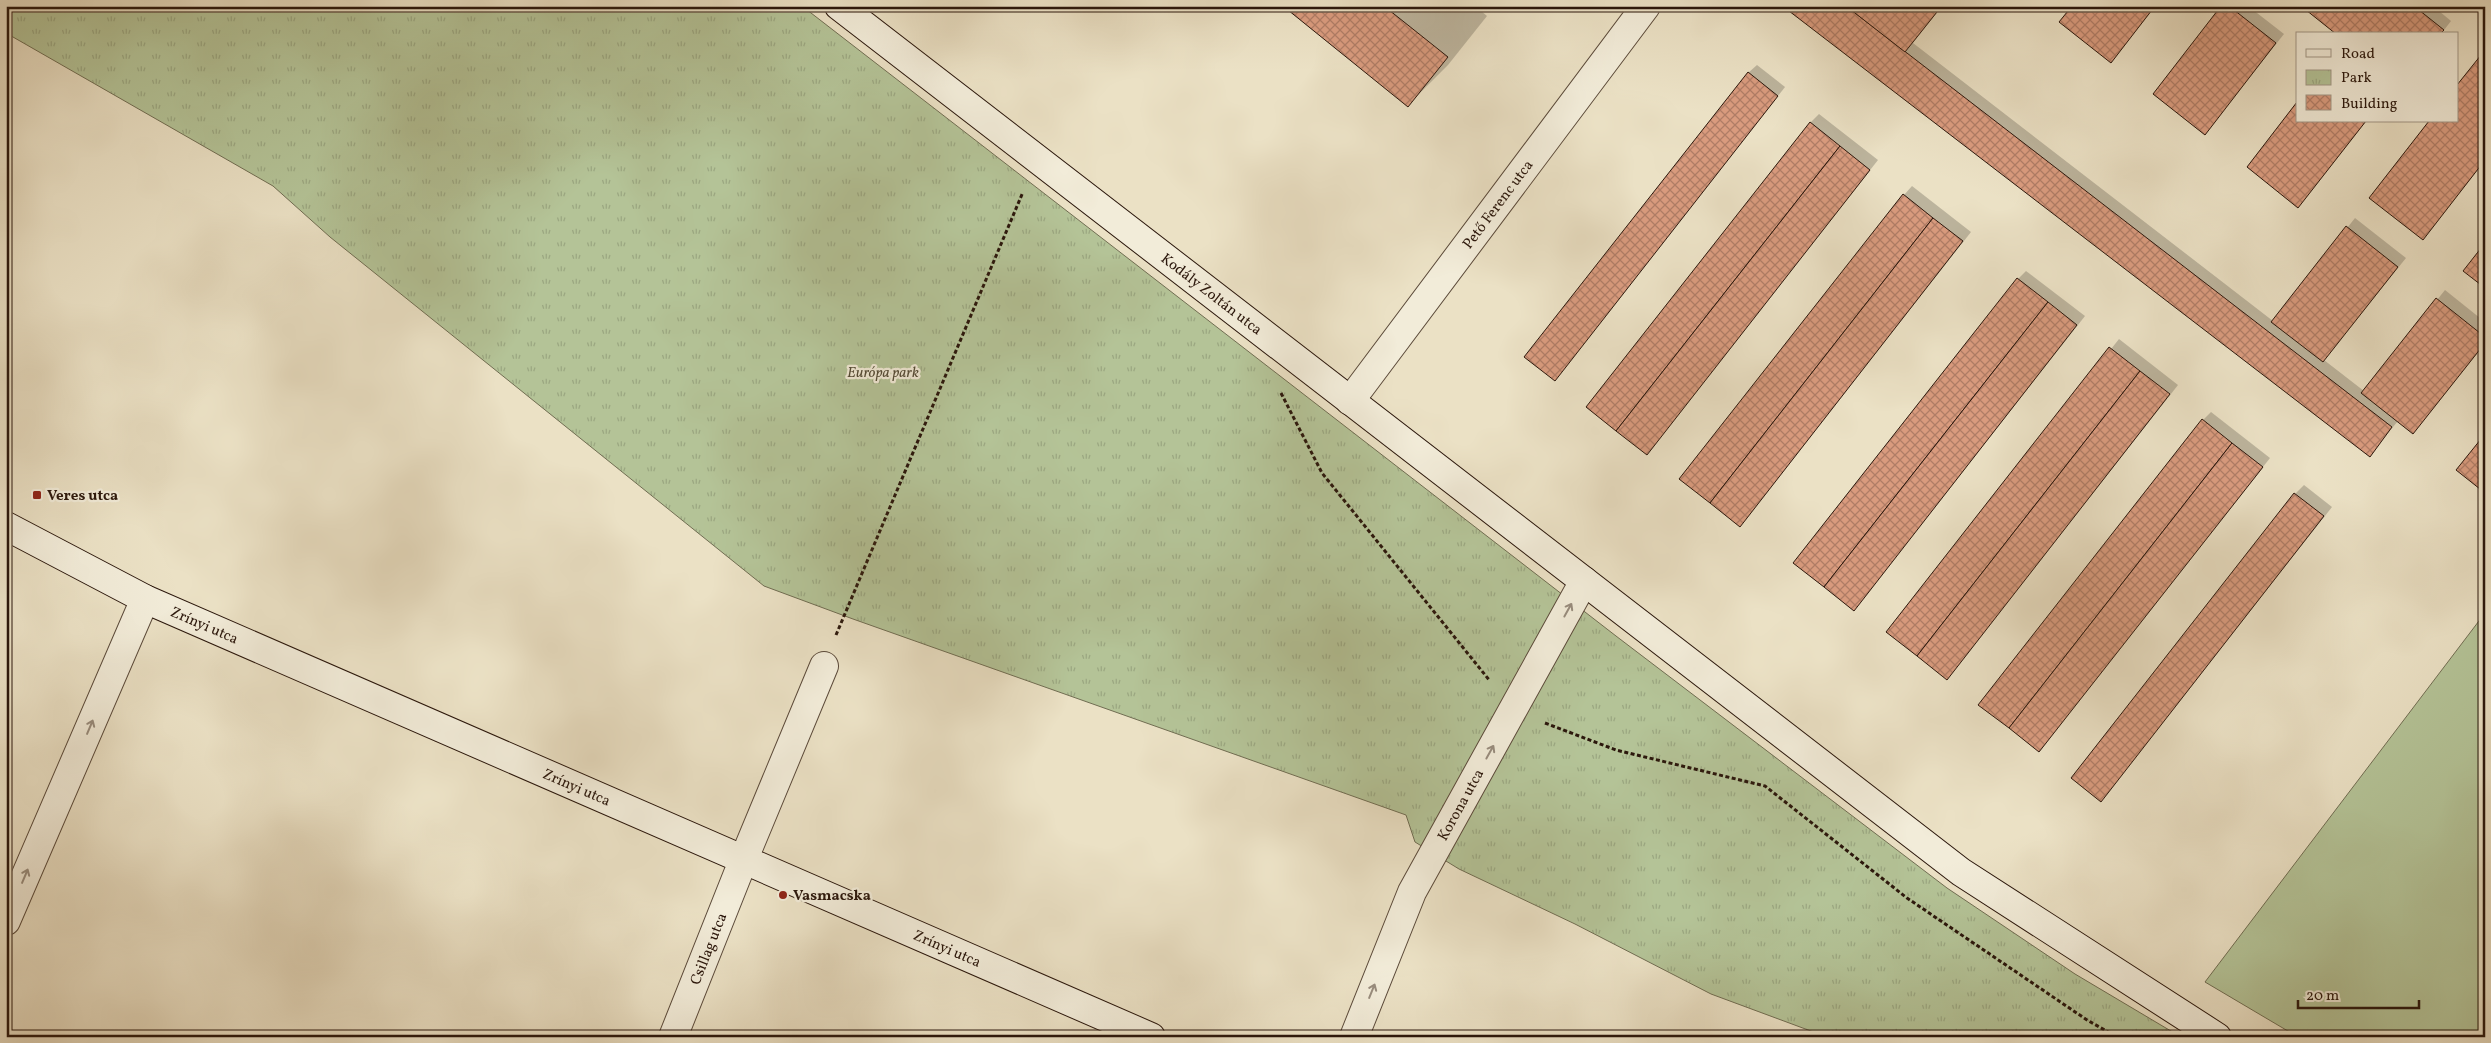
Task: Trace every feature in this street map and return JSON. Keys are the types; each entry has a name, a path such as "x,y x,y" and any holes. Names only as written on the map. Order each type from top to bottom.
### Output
{"street":[{"name":"Kodály Zoltán utca","path":"840,6 1961,872 2217,1037"},
{"name":"Pető Ferenc utca","path":"1350,401 1646,6"},
{"name":"Zrínyi utca","path":"6,526 145,599 743,861 1151,1037"},
{"name":"Korona utca","path":"1354,1037 1412,892 1584,581"},
{"path":"6,921 145,599"},
{"name":"Csillag utca","path":"673,1037 743,861 824,666"}],"path":[{"path":"824,666 1037,159"},
{"path":"1281,392 1322,473 1497,690 1529,718 1616,750 1765,786 1908,898 2087,1020 2117,1037"}],"green space":[{"name":"Európa park","path":"6,6 802,6 1616,636 1947,888 2075,974 2181,1037 1827,1037 1711,994 1575,924 1459,869 1415,842 1406,815 764,586 330,237 273,186 6,33"},
{"path":"2485,613 2485,1037 2298,1037 2205,982"}],"building":[{"path":"1283,6 1384,6 1448,57 1408,107"},
{"path":"1793,6 1846,6 2392,427 2370,457 1789,11"},
{"path":"1846,6 1929,6 1937,12 1905,52"},
{"path":"2072,6 2155,6 2111,63 2059,22"},
{"path":"2221,6 2229,6 2276,43 2205,135 2153,94"},
{"path":"2301,6 2414,6 2444,30 2442,32 2334,32"},
{"path":"2485,50 2485,160 2423,240 2369,198 2428,122 2458,122 2458,84"},
{"path":"1748,72 1778,96 1555,381 1524,357"},
{"path":"2296,103 2296,122 2365,122 2298,208 2247,167"},
{"path":"1810,122 1840,146 1616,431 1586,407"},
{"path":"1840,146 1870,170 1647,455 1616,431"},
{"path":"1903,194 1933,218 1710,503 1679,479"},
{"path":"1933,218 1963,241 1740,527 1710,503"},
{"path":"2346,226 2398,267 2323,362 2271,322"},
{"path":"2485,243 2485,288 2463,271"},
{"path":"2017,278 2048,302 1824,587 1793,563"},
{"path":"2436,298 2485,337 2485,343 2413,434 2361,393"},
{"path":"2048,302 2077,325 1854,611 1824,587"},
{"path":"2109,347 2140,371 1917,656 1886,632"},
{"path":"2140,371 2170,394 1947,680 1917,656"},
{"path":"2202,419 2232,443 2009,728 1978,705"},
{"path":"2485,434 2485,493 2456,470"},
{"path":"2232,443 2263,467 2039,752 2009,728"},
{"path":"2294,493 2324,516 2101,802 2071,778"}],"place":[{"name":"Veres utca","path":"37,495"},
{"name":"Vasmacska","path":"783,895"}]}
